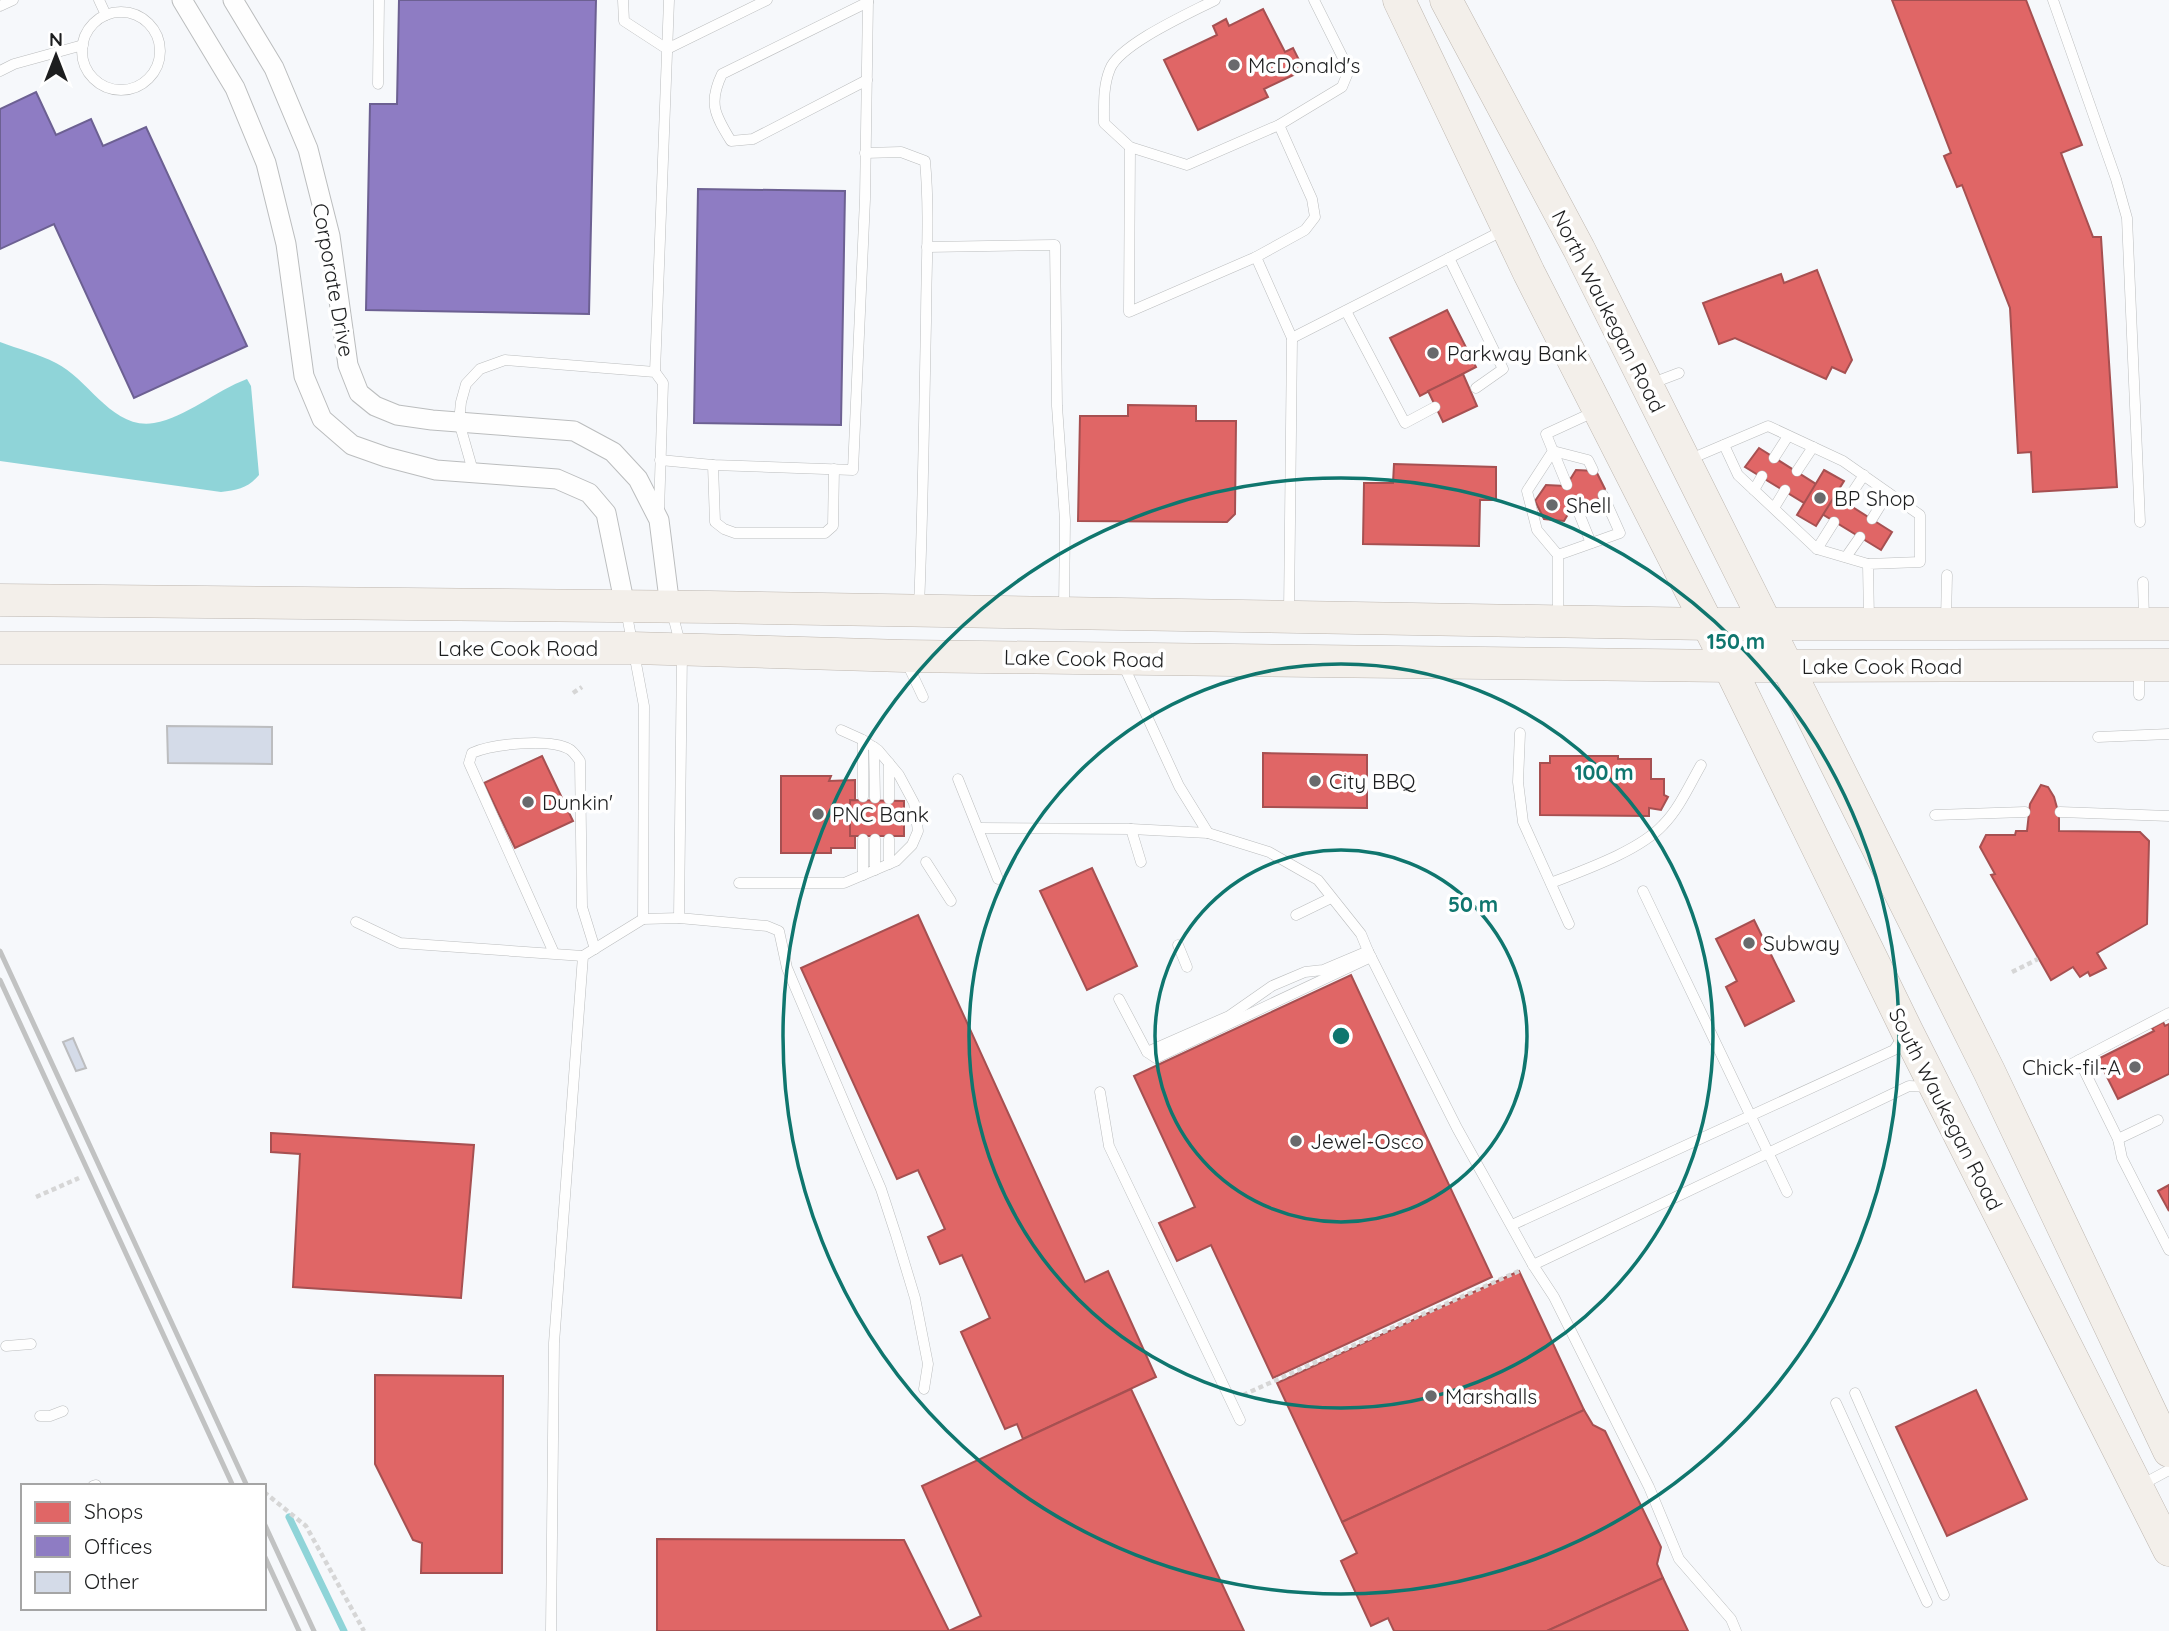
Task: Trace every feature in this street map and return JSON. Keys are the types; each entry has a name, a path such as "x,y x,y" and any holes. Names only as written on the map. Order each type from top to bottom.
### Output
{"main road":[{"path":"1399,0 1508,228 1707,624"},
{"name":"North Waukegan Road","path":"1446,0 1579,249 1787,666"},
{"name":"Lake Cook Road","path":"0,600 670,607 1707,624 2157,625"},
{"name":"South Waukegan Road","path":"1707,624 1907,1031 2169,1550"},
{"name":"Lake Cook Road","path":"0,648 634,648 904,656 1787,666 2149,675"},
{"path":"1787,666 1989,1071 2169,1451"}],"street":[{"name":"Corporate Drive","path":"182,0 235,88 266,163 286,244 304,376 322,419 352,445 386,457 436,470 557,479 589,493 606,513 625,607"},
{"name":"Corporate Drive","path":"233,0 274,68 308,149 330,236 348,365 359,393 375,406 397,415 574,431 613,453 638,479 659,520 670,607"}],"lane":[{"path":"0,6 13,0"},
{"path":"99,0 106,15"},
{"path":"378,84 379,0"},
{"path":"623,0 624,21 667,49"},
{"path":"659,520 663,383 655,372 669,0"},
{"path":"667,49 767,0"},
{"path":"1214,0 1143,37 1111,65 1104,90 1104,123 1130,147 1187,165 1279,125 1342,87 1349,70 1314,0"},
{"path":"2053,0 2116,179 2127,218 2140,522"},
{"path":"660,460 713,465 853,470 865,153 867,80 868,1 722,74 713,92 716,117 732,141 753,139 867,80"},
{"path":"118,12 143,19 152,27 161,51 153,75 132,89 119,90 106,88 87,71 83,45 95,22 118,12"},
{"path":"0,71 14,64 83,45"},
{"path":"1130,147 1129,312 1256,257 1305,230 1315,217 1312,199 1279,125"},
{"path":"865,153 901,152 925,161 927,185 923,491 919,611"},
{"path":"1292,338 1508,228"},
{"path":"926,247 1055,245 1057,406 1065,520 1064,614"},
{"path":"1256,257 1292,338 1289,617"},
{"path":"1449,258 1503,369 1476,388"},
{"path":"1346,311 1405,423 1435,407"},
{"path":"473,471 459,422 466,384 480,369 505,360 655,372"},
{"path":"1647,386 1679,373"},
{"path":"1567,485 1546,434 1600,410"},
{"path":"1685,462 1768,426 1843,461 1920,515 1920,562 1868,564 1817,549 1738,475 1724,446"},
{"path":"1774,458 1788,436"},
{"path":"1797,471 1813,447"},
{"path":"1553,451 1588,460 1593,470"},
{"path":"1553,451 1527,491 1537,530 1558,555 1558,622"},
{"path":"713,465 715,522 734,533 825,533 832,526 834,469"},
{"path":"1846,502 1864,475"},
{"path":"1754,490 1762,476"},
{"path":"1774,508 1785,490"},
{"path":"1872,519 1888,493"},
{"path":"1558,555 1620,533 1603,495"},
{"path":"1576,506 1591,543"},
{"path":"1817,549 1834,522"},
{"path":"1846,557 1860,537"},
{"path":"1868,564 1869,625"},
{"path":"1946,625 1947,575"},
{"path":"2143,582 2157,625"},
{"path":"625,607 644,706 643,919"},
{"path":"670,607 682,651 679,918"},
{"path":"904,656 923,697"},
{"path":"1120,659 1179,786 1208,833"},
{"path":"738,883 845,883 896,861 912,845 918,831 914,803 899,775 874,747 841,730"},
{"path":"1520,733 1518,782 1523,822 1569,924"},
{"path":"2098,737 2169,734"},
{"path":"2140,736 2169,741"},
{"path":"863,740 863,797"},
{"path":"554,953 469,763 472,753 498,744 540,744 571,749 580,761 582,907 595,949"},
{"path":"874,747 875,798"},
{"path":"889,763 889,799"},
{"path":"1551,883 1599,864 1651,836 1664,825 1701,765"},
{"path":"958,779 998,879"},
{"path":"1936,815 2025,812"},
{"path":"2060,812 2169,816"},
{"path":"979,828 1208,833 1269,852 1318,880 1361,934 1457,1128 1533,1265 1554,1297 1644,1476 1679,1559 1731,1619 1737,1631"},
{"path":"1131,830 1141,862"},
{"path":"863,839 863,875"},
{"path":"875,839 875,870"},
{"path":"889,839 889,864"},
{"path":"926,862 951,901"},
{"path":"1643,891 1787,1192"},
{"path":"1296,915 1331,898"},
{"path":"356,922 400,943 583,956 643,919 679,918 767,926 779,932 787,968 881,1189 896,1234 915,1298 928,1364 924,1388"},
{"path":"1178,945 1187,967"},
{"path":"1119,999 1146,1052 1156,1058 1369,954"},
{"path":"1146,1052 1229,1016 1272,986 1305,972 1323,970 1369,954"},
{"path":"551,1631 554,1343 583,956"},
{"path":"2060,1070 2169,1013"},
{"path":"1512,1225 1894,1050 1907,1031"},
{"path":"2079,1060 2118,1139 2122,1158 2169,1250"},
{"path":"1533,1265 1909,1086 1935,1087"},
{"path":"1100,1092 1109,1146 1240,1420"},
{"path":"2118,1139 2158,1120"},
{"path":"6,1346 31,1344"},
{"path":"1855,1394 1944,1595"},
{"path":"1836,1403 1927,1602"},
{"path":"40,1416 50,1416 63,1411"},
{"path":"2137,1487 2169,1470"}],"path":[{"path":"573,693 582,687"},
{"path":"2012,972 2038,959"},
{"path":"36,1196 79,1178"},
{"path":"1230,1401 1533,1265"},
{"path":"266,1494 306,1526 364,1631"}],"water":[{"path":"0,342 56,363 68,370 113,411 139,423 166,420 247,379 251,386 259,475 242,488 221,492 0,461"}],"building: Shops":[{"path":"1892,0 2026,0 2082,145 2061,153 2093,237 2101,237 2117,487 2033,492 2031,452 2018,453 2010,308 1962,185 1957,187 1944,156 1951,153"},
{"name":"McDonald's","path":"1263,9 1285,52 1293,48 1304,70 1264,89 1268,97 1198,130 1164,60 1217,35 1213,26 1226,19 1229,26"},
{"path":"1817,270 1852,360 1845,373 1832,367 1826,379 1735,338 1719,344 1703,303 1781,274 1784,283"},
{"name":"Parkway Bank","path":"1447,310 1476,367 1420,396 1390,338"},
{"path":"1463,374 1477,406 1443,422 1428,391"},
{"path":"1128,405 1196,406 1196,421 1236,421 1235,514 1227,522 1078,521 1080,416 1128,416"},
{"path":"1759,448 1892,532 1881,550 1745,467"},
{"path":"1394,464 1496,467 1496,500 1480,500 1479,546 1363,544 1364,483 1393,483"},
{"name":"Shell","path":"1576,470 1596,471 1605,489 1594,505 1574,504 1564,521 1544,519 1535,501 1546,485 1566,486"},
{"name":"BP Shop","path":"1824,470 1844,481 1816,526 1797,515"},
{"name":"City BBQ","path":"1263,753 1367,755 1367,808 1263,807"},
{"name":"Dunkin'","path":"542,756 573,821 515,848 484,783"},
{"path":"1550,756 1651,759 1651,779 1664,779 1664,795 1668,797 1661,810 1649,808 1649,816 1540,815 1540,763 1550,763"},
{"name":"PNC Bank","path":"781,776 831,776 829,781 855,780 855,848 831,848 831,853 781,853"},
{"path":"2041,785 2048,787 2054,797 2059,815 2059,831 2140,832 2149,841 2147,924 2097,953 2106,968 2090,976 2088,972 2080,977 2073,967 2051,980 1991,875 1995,874 1980,847 1986,835 2015,835 2016,831 2027,831 2030,804"},
{"path":"850,800 904,801 904,836 850,836"},
{"path":"1092,868 1137,966 1087,990 1040,891"},
{"path":"918,915 1085,1282 1108,1271 1156,1377 1023,1439 1017,1424 1005,1429 961,1332 990,1318 962,1255 940,1264 928,1237 945,1229 918,1170 897,1179 801,968"},
{"path":"1754,920 1794,1001 1745,1026 1726,987 1737,981 1716,939"},
{"name":"Jewel-Osco","path":"1351,975 1492,1277 1273,1378 1211,1245 1177,1261 1159,1223 1195,1207 1134,1076"},
{"name":"Chick-fil-A","path":"2163,1022 2165,1026 2169,1024 2169,1074 2118,1099 2098,1059 2154,1031 2152,1028"},
{"path":"271,1133 474,1145 461,1298 293,1287 300,1154 271,1152"},
{"path":"2169,1185 2169,1211 2158,1191"},
{"name":"Marshalls","path":"1519,1271 1584,1410 1342,1522 1277,1383"},
{"path":"375,1375 503,1376 502,1573 421,1573 422,1543 413,1540 375,1464"},
{"path":"1131,1389 1244,1631 949,1631 981,1616 922,1486"},
{"path":"1976,1390 2027,1499 1947,1536 1896,1427"},
{"path":"1584,1410 1593,1425 1605,1431 1661,1547 1657,1564 1663,1578 1547,1631 1394,1631 1388,1618 1371,1626 1341,1561 1357,1553 1342,1522"},
{"path":"657,1539 904,1540 949,1631 657,1631"},
{"path":"1663,1578 1688,1631 1547,1631"}],"building: Offices":[{"path":"399,0 596,0 589,314 366,310 370,104 397,104"},
{"path":"36,92 56,135 91,119 103,146 146,127 247,346 134,398 54,224 0,249 0,109"},
{"path":"698,189 845,191 841,425 694,423"}],"building: Other":[{"path":"167,726 272,727 272,764 168,763"},
{"path":"73,1038 86,1068 76,1071 63,1042"}],"waterway":[{"path":"289,1517 344,1631"}],"railway":[{"path":"0,951 246,1484"},
{"path":"0,980 232,1484"},
{"path":"266,1527 314,1631"},
{"path":"266,1559 299,1631"}],"place":[{"name":"McDonald's","path":"1234,65"},
{"name":"Parkway Bank","path":"1433,353"},
{"name":"BP Shop","path":"1820,498"},
{"name":"Shell","path":"1552,505"},
{"name":"City BBQ","path":"1315,781"},
{"name":"Dunkin'","path":"528,802"},
{"name":"PNC Bank","path":"818,814"},
{"name":"Subway","path":"1749,943"},
{"name":"Chick-fil-A","path":"2135,1067"},
{"name":"Jewel-Osco","path":"1296,1141"},
{"name":"Marshalls","path":"1431,1396"}]}
